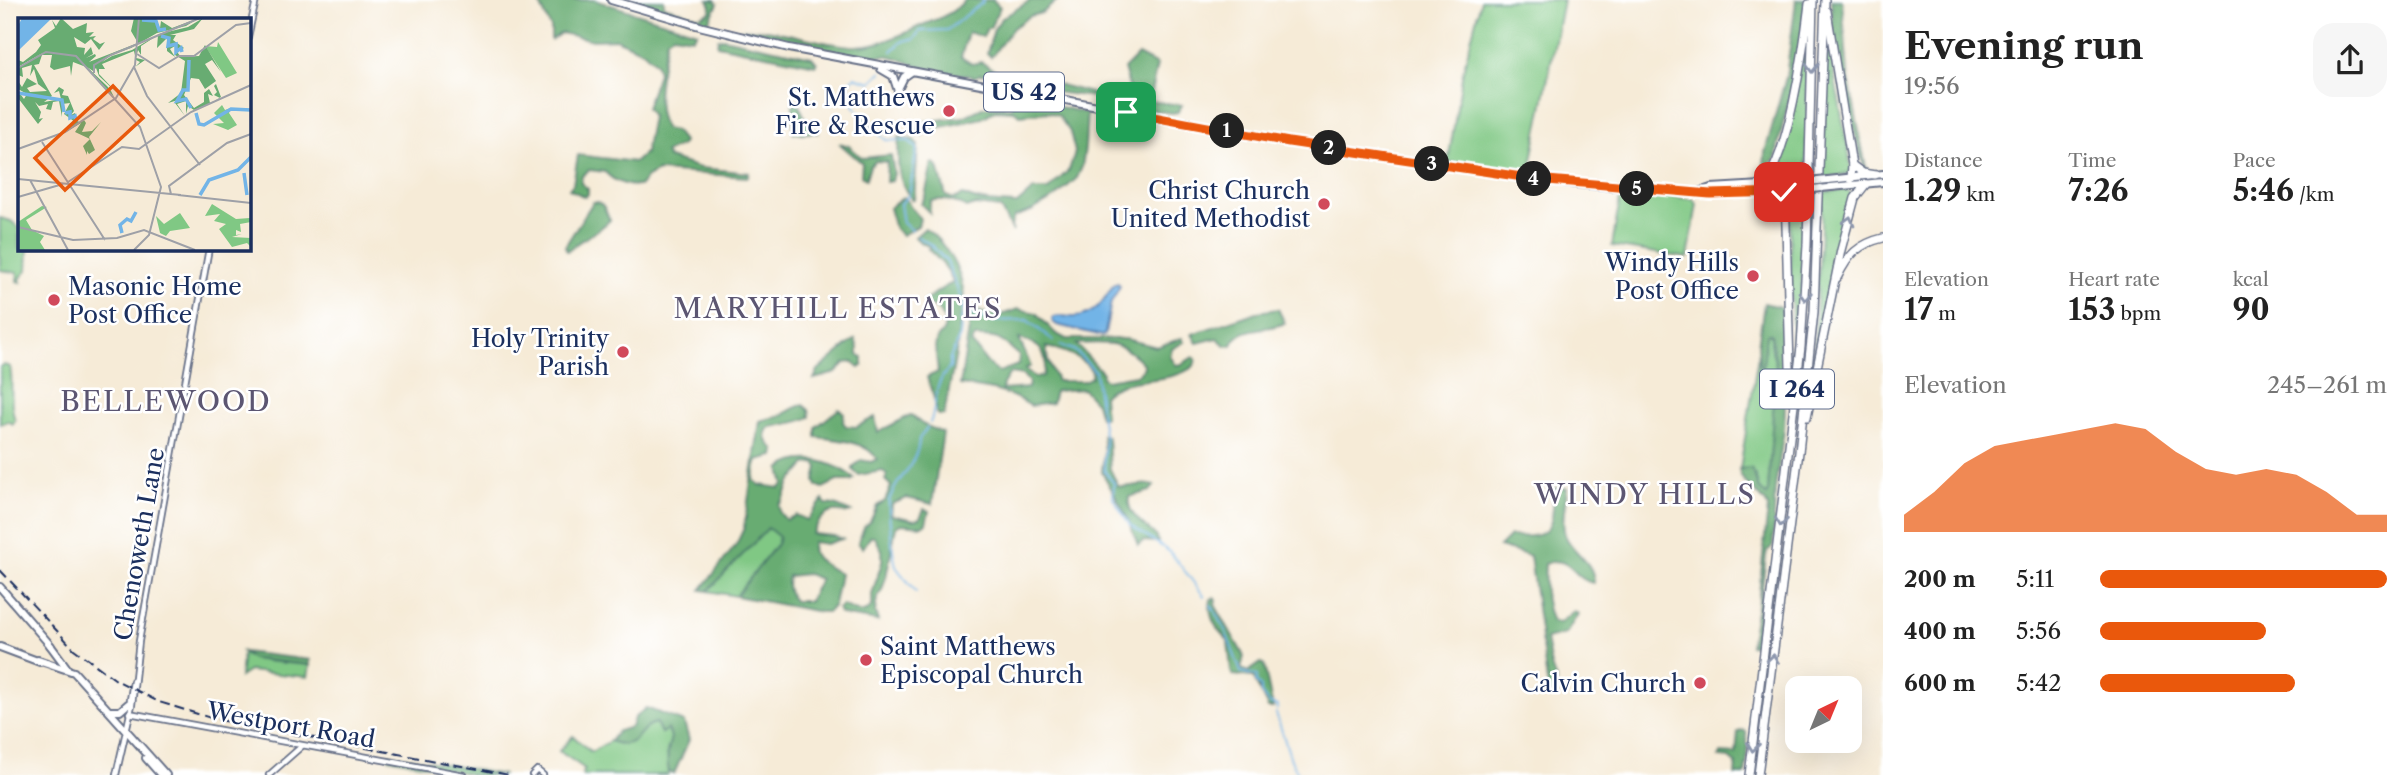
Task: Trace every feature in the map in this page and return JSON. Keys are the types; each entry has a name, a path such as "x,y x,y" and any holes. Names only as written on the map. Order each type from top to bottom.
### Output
{"highway":[{"path":"1760,185 1770,178 1776,164 1800,73 1811,0"},
{"name":"I 264","path":"1749,775 1801,347 1807,270 1811,0"},
{"path":"1799,452 1833,288 1855,198 1853,165 1825,0"},
{"name":"I 264","path":"1758,775 1811,344 1817,256 1825,0"},
{"path":"1776,164 1784,188 1792,378 1790,440"},
{"path":"1853,165 1863,173 1879,174"},
{"path":"1855,198 1866,184"},
{"path":"1833,288 1850,255 1859,246 1883,238"}],"main road":[{"path":"250,28 256,0"},
{"name":"US 42","path":"611,0 754,40 913,72 1168,120 1401,159 1576,184 1710,194 1852,182 1879,174"},
{"path":"866,62 891,73 898,90 904,77 913,72"},
{"name":"US 42","path":"1852,182 1883,182"},
{"name":"US 42","path":"1701,192 1711,188 1760,185 1784,188"},
{"name":"Chenoweth Lane","path":"116,775 130,708 150,576 209,250"},
{"path":"0,587 50,645 82,677 100,703 110,711 161,775"},
{"path":"50,645 69,671"},
{"path":"0,647 75,673 166,775"},
{"path":"52,663 56,654"},
{"path":"38,660 69,671"},
{"path":"110,711 130,708"},
{"name":"Westport Road","path":"130,708 154,717 464,775"},
{"path":"269,775 303,745"},
{"path":"532,775 537,770 543,775"}],"green space":[{"path":"538,0 595,0 697,32 692,38 673,35 667,39 659,85 659,108 665,129 675,131 683,141 682,145 665,153 668,158 700,168 749,173 748,177 658,171 647,177 639,186 634,186 616,181 605,172 589,170 582,176 581,183 588,189 585,197 569,189 573,184 578,155 635,162 645,153 652,116 646,108 658,73 656,63 643,51 616,39 593,40 561,33 551,40 551,28"},
{"path":"629,0 664,0 664,6 699,17 710,12 708,0 715,0 718,4 708,23"},
{"path":"965,0 993,0 1000,7 983,37 968,32 961,57 972,64 981,62 1000,73 1018,74 1095,94 1093,97 1054,92 1016,79 980,74 975,77 933,70 891,56 872,58 737,30 767,30 841,45 864,46 888,40 943,16"},
{"path":"1031,0 1058,0 1042,13 1030,16 1013,28 991,57 987,53 994,29 1001,19"},
{"path":"1481,0 1563,0 1530,170 1448,162 1463,71"},
{"path":"1796,0 1805,0 1801,51 1776,159 1764,168 1765,152 1786,77"},
{"path":"1831,0 1842,0 1848,74 1866,168 1851,118 1844,105 1833,35"},
{"path":"1808,30 1806,179 1783,181 1779,165"},
{"path":"1826,31 1852,171 1849,174 1822,178"},
{"path":"718,39 812,57 817,63 815,65 717,45"},
{"path":"1138,55 1157,65 1149,101 1182,105 1178,112 1135,108 1124,69"},
{"path":"1015,97 1087,113 1085,148 1077,178 1057,196 1014,217 1011,226 1013,232 1000,208 975,205 966,208 949,201 935,200 930,201 930,213 921,204 932,163 938,167 946,196 954,199 963,195 983,201 1010,204 1017,204 1033,190 1048,190 1069,170 1075,152 1070,132 1058,115 1048,112 1020,115 1014,111 996,110 982,118 928,130 922,136 912,133 922,122 963,117 984,107 1012,107"},
{"path":"793,103 798,103 807,122 818,133 793,133"},
{"path":"899,137 914,140 918,145 914,200 900,178"},
{"path":"839,143 849,146 862,158 891,155 894,173 892,181 886,182 887,162 876,161 870,166 866,179 861,176 862,163"},
{"path":"1848,190 1851,195 1814,355 1823,192"},
{"path":"1621,192 1693,199 1697,204 1688,258 1612,246"},
{"path":"1805,193 1801,299 1793,379 1789,198 1791,194"},
{"path":"904,197 920,219 918,226 902,235 895,229 889,208"},
{"path":"593,202 602,205 610,220 567,251 565,246"},
{"path":"0,218 11,221 18,227 18,250 28,250 27,270 20,279 21,282 17,281 18,273 0,270"},
{"path":"925,228 940,241 952,258 964,296 944,415 940,416 936,413 927,377 938,372 935,347 945,326 938,310 934,306 927,307 924,302 953,283 940,260 928,249 930,247 915,237"},
{"path":"1764,303 1781,307 1787,360 1784,431 1775,489 1773,546 1766,556 1755,646 1750,645 1759,594 1768,507 1747,485 1739,469 1751,468 1759,489 1766,495 1776,366 1771,334 1768,333 1760,370 1758,346"},
{"path":"1018,309 1036,313 1055,333 1066,339 1126,339 1157,347 1182,338 1184,342 1172,349 1170,356 1176,365 1193,357 1196,359 1194,366 1171,376 1133,382 1111,389 1103,396 1105,417 1100,417 1096,403 1083,389 1055,391 1052,403 1031,406 1005,394 960,385 972,310 994,315","holes":["975,337 1000,340 1019,355 1018,365 999,372 971,343","1019,339 1033,343 1042,351 1045,362 1043,376 1036,378 1025,369 1031,366","1076,344 1113,344 1128,351 1144,365 1136,375 1106,380 1102,377 1103,373","1046,347 1071,355 1092,371 1091,377 1084,381 1057,381 1048,361","1010,373 1023,375 1029,382 1028,388 1002,390"]},
{"path":"1278,309 1285,323 1247,331 1232,345 1226,346 1217,338 1197,343 1192,334 1257,312"},
{"path":"1768,333 1771,334 1776,366 1766,496 1759,489 1755,475 1740,469 1759,350 1760,369"},
{"path":"855,339 858,355 863,357 863,365 859,368 853,362 845,363 836,373 814,379 818,370"},
{"path":"0,367 10,367 15,420 13,424 8,421 0,424"},
{"path":"803,405 809,410 810,417 768,428 766,438 775,450 774,456 757,460 754,480 760,485 780,488 784,484 780,469 798,461 808,460 828,463 854,478 851,481 837,481 823,488 817,486 815,481 818,467 815,463 805,464 792,480 779,505 780,513 786,520 796,515 807,520 823,500 826,504 851,512 825,515 812,534 842,539 826,544 813,542 812,548 816,558 840,574 834,605 828,612 820,612 736,596 777,544 779,537 768,528 708,591 701,590 736,545 744,528 760,421 777,417","holes":["807,574 820,579 809,601 794,601 788,589 788,576"]},
{"path":"839,409 844,413 843,422 846,426 856,427 875,417 878,432 911,415 922,424 943,433 932,504 907,498 892,504 891,515 915,520 920,518 924,509 929,511 926,523 922,526 901,524 896,527 886,577 877,598 875,612 878,621 846,616 839,613 838,609 842,605 861,613 872,605 872,594 882,562 882,550 874,536 871,536 863,548 858,543 864,527 870,522 877,506 885,501 891,486 885,480 887,476 883,471 858,475 853,470 861,460 871,462 877,459 865,448 850,442 816,437 816,427"},
{"path":"1102,435 1107,436 1110,469 1118,486 1154,486 1150,491 1129,497 1129,503 1134,514 1157,537 1158,542 1143,541 1138,545 1127,517 1102,472"},
{"path":"1554,488 1567,488 1564,532 1588,564 1594,583 1581,578 1561,562 1545,564 1545,593 1552,622 1559,623 1574,611 1578,614 1566,634 1546,639 1557,683 1549,697 1530,556 1499,547 1510,536 1536,535 1548,528 1553,512"},
{"path":"768,527 780,537 777,544 736,596 708,591"},
{"path":"1214,598 1215,605 1244,656 1241,669 1248,672 1261,663 1264,665 1273,708 1268,708 1253,677 1233,675 1231,672 1228,640 1219,631 1212,616 1210,605 1211,599"},
{"path":"243,652 246,656 265,661 310,665 308,677 249,671 240,677"},
{"path":"243,652 310,660 310,665 252,659"},
{"path":"646,708 684,722 689,740 674,774 669,772 668,767 671,737 668,729 661,733 656,723 627,744 610,741 618,731 631,727 634,718"},
{"path":"656,723 661,733 667,728 672,737 667,751 667,775 582,775 585,769 559,751 573,736 591,752 610,741 627,743 633,741 649,725"},
{"path":"1738,732 1746,732 1748,753 1745,775 1735,775 1736,763 1730,758 1719,757 1721,753 1736,754"},
{"path":"388,754 504,775 476,775 388,758"}],"water":[{"path":"1118,283 1120,286 1111,302 1103,336 1053,322 1052,318 1057,316 1074,317 1093,311 1114,284"}],"waterway":[{"path":"892,51 904,41 913,40 920,31 947,30 983,0"},
{"path":"881,72 871,82 854,77 848,85 849,93 861,116 886,140 909,141 917,148 909,195 900,204 903,223 912,230"},
{"path":"918,237 930,244 947,262 965,308"},
{"path":"930,423 940,381 950,368 950,358 960,336 963,306"},
{"path":"971,312 990,321 1027,320 1054,341"},
{"path":"1060,345 1074,350 1095,371 1105,441 1105,472 1114,483 1113,498 1130,525 1170,552 1204,596"},
{"path":"916,592 895,563 889,501 927,428"},
{"path":"1211,605 1223,625 1241,672 1257,676 1256,682 1261,687 1261,693 1268,703 1278,706 1277,710"},
{"path":"1276,713 1291,760 1299,775"}],"railway":[{"path":"0,570 74,649 116,680 159,702 214,719 509,775"}],"place":[{"name":"St. Matthews Fire & Rescue","path":"949,111"},
{"name":"Christ Church United Methodist","path":"1324,204"},
{"name":"Windy Hills Post Office","path":"1753,276"},
{"name":"Masonic Home Post Office","path":"54,300"},
{"name":"Holy Trinity Parish","path":"623,352"},
{"name":"Saint Matthews Episcopal Church","path":"866,660"},
{"name":"Calvin Church","path":"1700,683"}],"district":[{"name":"MARYHILL ESTATES","path":"838,308"},
{"name":"BELLEWOOD","path":"166,401"},
{"name":"WINDY HILLS","path":"1645,494"}],"route":[{"path":"1126,112 1289,142 1576,184 1710,194 1784,192"}]}
